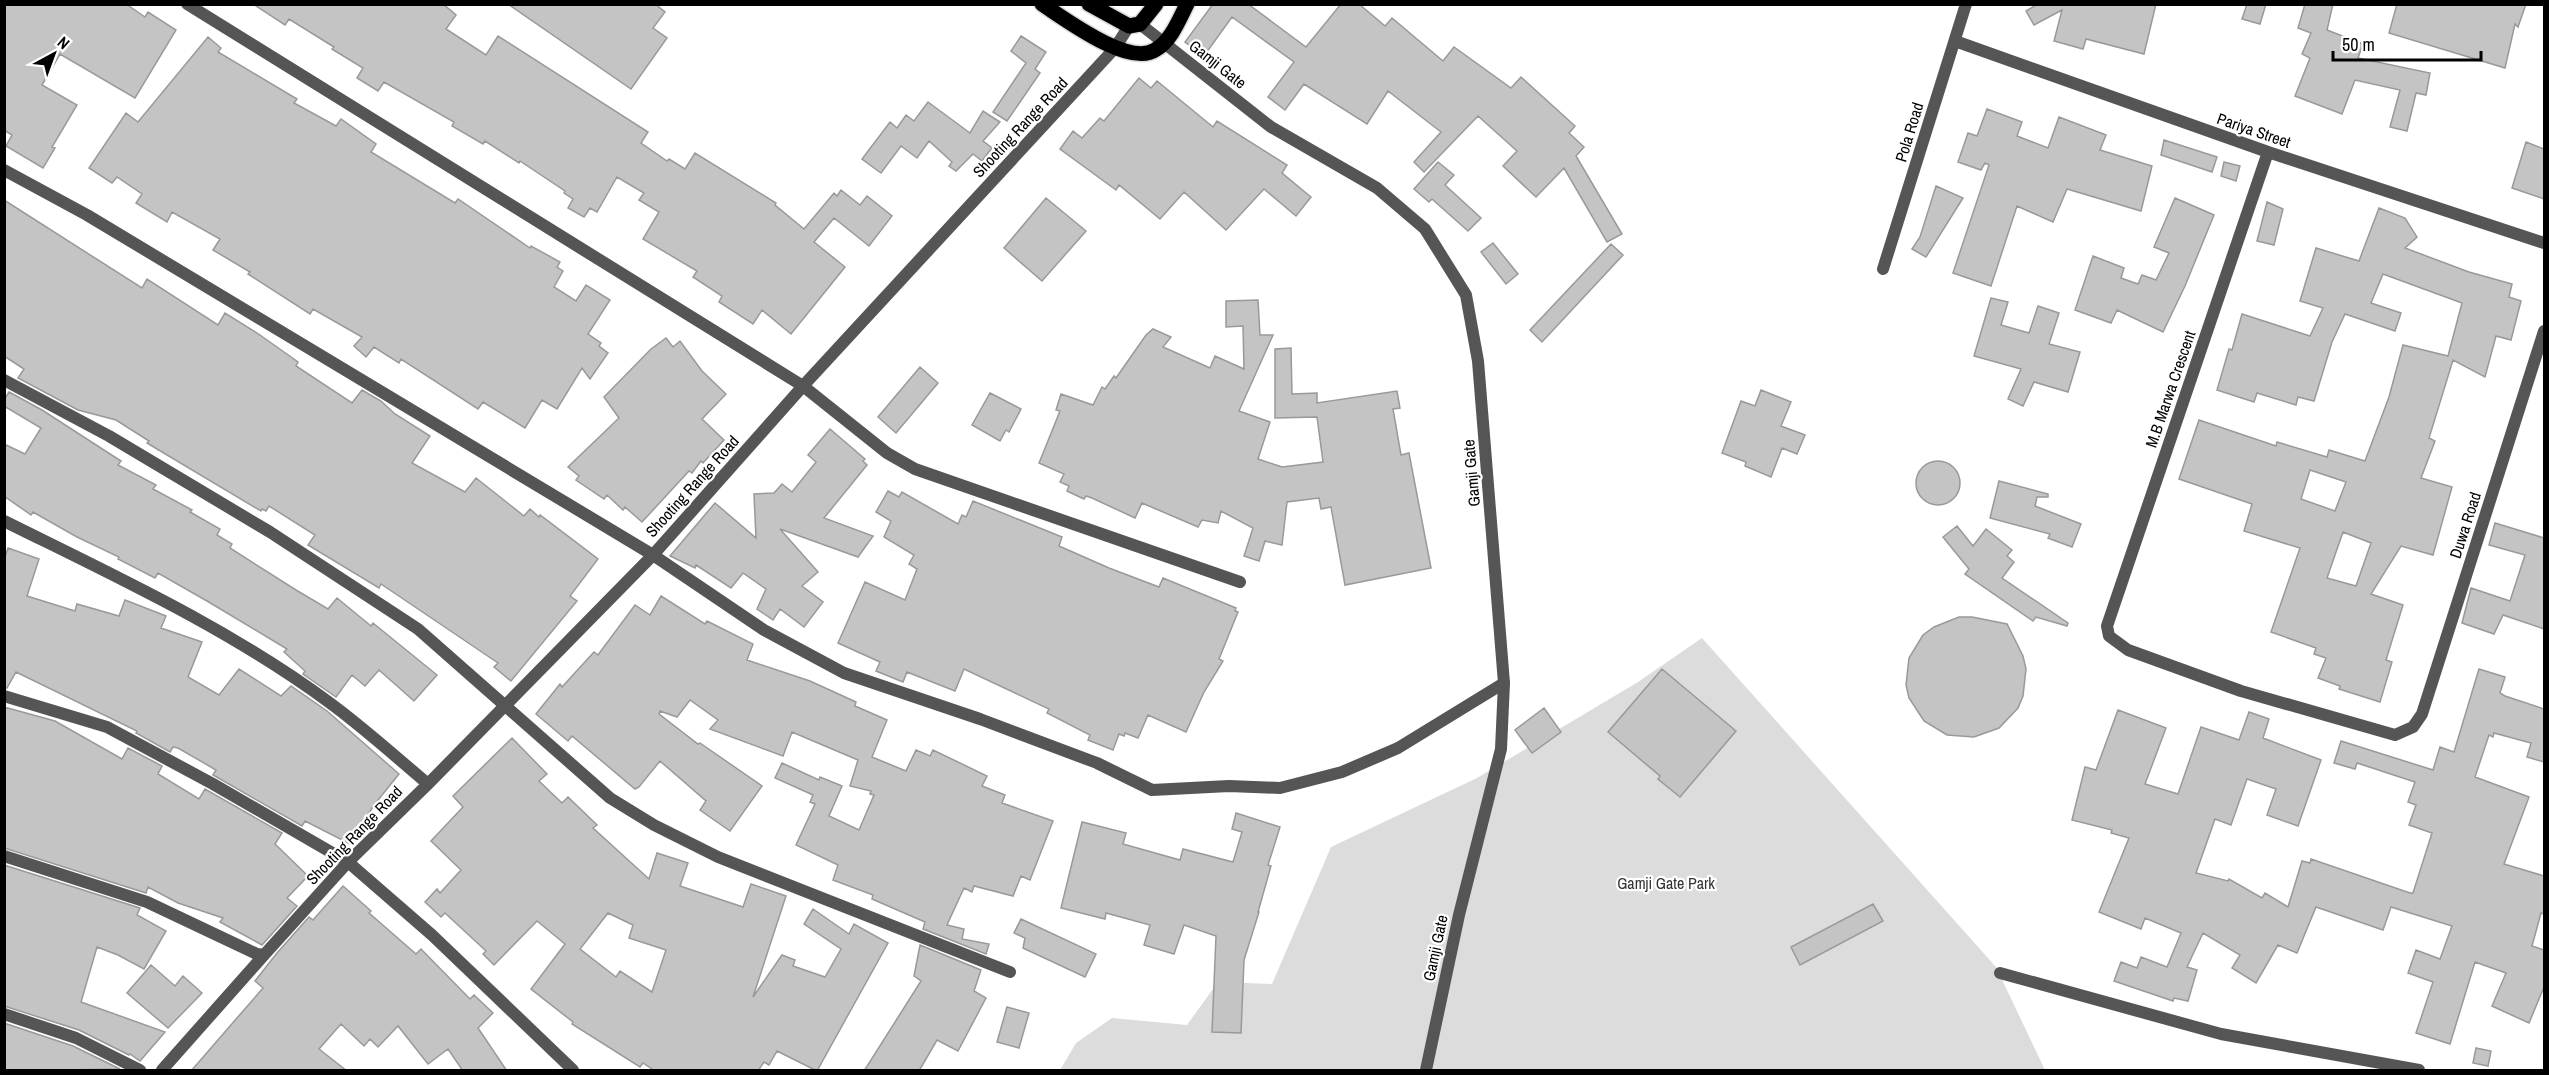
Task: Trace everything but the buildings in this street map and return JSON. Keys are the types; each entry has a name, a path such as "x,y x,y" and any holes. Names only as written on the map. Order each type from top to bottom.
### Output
{"main road":[{"path":"1042,4 1115,48 1144,54 1154,51 1164,42 1187,4"},
{"path":"1089,4 1129,24 1156,4"}],"street":[{"path":"187,4 803,386 887,453 915,469 1240,582"},
{"name":"Pola Road","path":"1883,269 1966,4"},
{"name":"Shooting Range Road","path":"162,1071 348,862 507,705 653,555 803,386 1115,48 1129,24"},
{"name":"Gamji Gate","path":"1129,24 1164,42 1271,127 1377,188 1425,229 1466,295 1478,361 1504,683 1501,749 1459,915 1426,1071"},
{"name":"Pariya Street","path":"1955,41 2268,153 2544,243"},
{"name":"M.B Marwa Crescent","path":"2268,153 2107,626 2109,636 2128,650 2241,691 2395,735 2413,727"},
{"path":"4,170 87,215 653,555 764,630 844,673 980,719 1086,759 1152,790 1229,786 1280,788 1342,772 1398,748 1504,683"},
{"name":"Duwa Road","path":"2413,727 2422,714 2544,332"},
{"path":"4,380 109,436 270,532 418,629 610,798 654,825 718,857 1010,972"},
{"path":"4,521 169,603 268,661 330,703 428,784"},
{"path":"4,696 107,727 213,784 348,862 432,935 573,1071"},
{"path":"4,856 147,902 257,954 264,955"},
{"path":"2000,973 2221,1034 2419,1071"},
{"path":"4,1014 76,1038 140,1071"}],"green space":[{"name":"Gamji Gate Park","path":"1702,638 1996,967 2045,1070 1060,1070 1076,1043 1112,1018 1187,1025 1218,982 1272,984 1331,847 1477,778 1638,682"}]}
